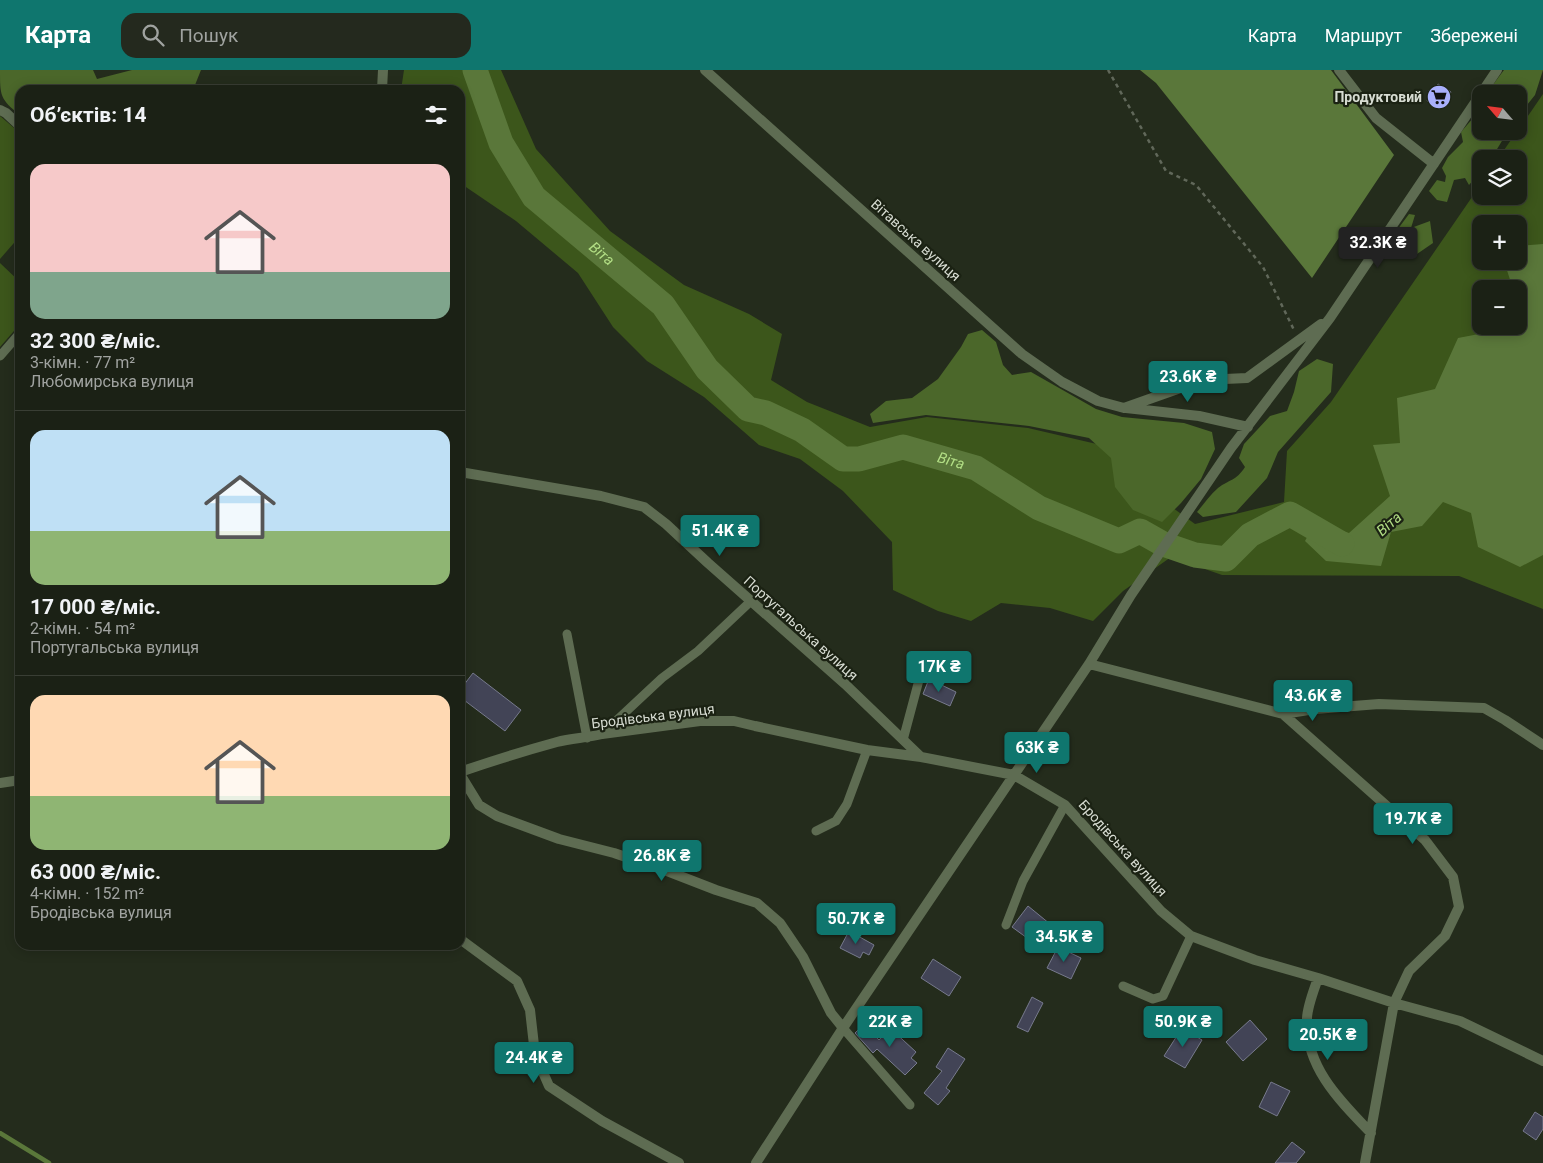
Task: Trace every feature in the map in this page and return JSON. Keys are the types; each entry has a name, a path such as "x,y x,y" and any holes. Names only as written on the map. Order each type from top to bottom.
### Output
{"street":[{"path":"382,85 383,70"},
{"name":"Вітавська вулиця","path":"705,70 1022,354 1062,382 1098,401 1124,408 1199,416 1248,427"},
{"path":"1339,70 1376,118 1434,164"},
{"path":"756,1163 844,1028 1089,664 1131,595 1231,448 1330,318 1497,70"},
{"path":"2,110 15,122"},
{"path":"1124,408 1203,380 1247,378 1330,318"},
{"name":"Португальська вулиця","path":"465,473 601,496 644,507 666,524 845,684 921,757"},
{"path":"1089,664 1283,714 1314,709 1379,704 1484,708 1543,745"},
{"path":"1283,714 1425,840 1453,878 1459,906 1445,936 1409,971 1394,1003 1365,1163"},
{"name":"Бродівська вулиця","path":"465,771 499,758 559,742 602,734 700,721 734,721 867,750 921,757 1014,775 1065,805 1161,911 1191,936 1255,960 1394,1003 1460,1021 1543,1061"},
{"path":"0,783 15,781"},
{"path":"465,781 479,805 497,816 559,839 614,853 758,903 780,922 803,957 831,1013 844,1028"},
{"path":"465,943 517,981 530,1010 535,1054 549,1086 602,1121 679,1163"},
{"path":"1318,978 1306,1018 1309,1045 1318,1070 1333,1092 1371,1133"}],"lane":[{"path":"0,356 15,338"},
{"path":"602,734 662,678 698,651 751,601"},
{"path":"567,634 587,738"},
{"path":"903,740 919,680"},
{"path":"816,831 836,821 847,804 867,750"},
{"path":"1006,925 1023,881 1065,805"},
{"path":"1123,986 1152,999 1163,996 1191,936"},
{"path":"844,1028 910,1105"}],"path":[{"path":"1108,70 1166,171 1196,185 1262,268 1300,340"}],"shaded area":[{"path":"0,70 93,70 97,79 132,70 201,70 195,85 15,85 15,111 5,101 0,86"},
{"path":"404,70 501,70 536,149 610,231 684,285 749,314 782,334 771,380 807,402 870,427 927,417 1028,428 1161,459 1173,508 1195,524 1284,502 1287,451 1331,402 1472,197 1472,205 1527,205 1527,150 1504,150 1511,140 1528,140 1528,116 1543,94 1543,609 1459,576 1222,575 1171,557 1123,591 1093,621 1050,608 1001,603 971,621 938,611 893,590 892,542 843,491 800,459 759,445 704,397 647,361 613,327 578,273 516,221 465,186 465,85 402,85"},
{"path":"1504,70 1543,70 1535,95 1528,104 1528,85 1493,85"},
{"path":"0,116 15,129 15,242 0,259"},
{"path":"1472,119 1472,140 1503,140 1496,150 1472,150 1472,182 1469,185 1465,178 1454,180 1447,202 1437,200 1429,191 1437,180 1445,182 1446,176 1442,168 1448,157 1463,142 1461,132"},
{"path":"1409,214 1415,215 1411,228 1430,221 1433,243 1417,254 1407,246 1382,257 1386,245"},
{"path":"0,263 15,277 15,330 0,347"},
{"path":"982,330 996,342 1003,365 1012,375 1031,372 1096,409 1122,417 1184,423 1212,432 1215,449 1201,479 1162,522 1133,510 1115,487 1111,458 1089,438 1029,426 926,415 873,423 870,414 886,401 912,398 938,379 968,334"},
{"path":"1317,359 1333,364 1331,392 1278,452 1267,478 1236,512 1203,517 1197,512 1218,488 1239,475 1245,467 1239,458 1244,444 1270,416 1287,411 1299,371"}],"water":[{"path":"1140,70 1331,70 1394,155 1312,278 1156,83"},
{"path":"1543,244 1543,555 1520,567 1478,547 1471,513 1443,502 1422,526 1391,532 1381,566 1326,561 1305,541 1315,522 1349,533 1390,496 1373,445 1400,443 1397,398 1435,389 1458,338 1474,335 1527,335 1527,280 1510,280 1507,270 1527,270 1527,245"}],"building":[{"name":"Продуктовий","path":"1438,84 1451,92 1440,109 1427,101"},
{"path":"473,673 521,710 505,731 465,701 465,683"},
{"path":"929,679 956,692 950,706 923,694"},
{"path":"1028,906 1050,924 1034,943 1012,927"},
{"path":"849,931 874,945 869,955 863,952 860,958 840,948"},
{"path":"1058,947 1081,958 1071,979 1047,968"},
{"path":"933,959 961,977 949,996 921,978"},
{"path":"1032,997 1043,1003 1028,1032 1017,1027"},
{"path":"1250,1020 1267,1039 1243,1061 1226,1042"},
{"path":"864,1024 879,1040 890,1028 916,1052 911,1058 917,1063 905,1075 877,1049 873,1053 855,1033"},
{"path":"1182,1028 1202,1040 1185,1068 1164,1056"},
{"path":"948,1048 965,1059 946,1088 950,1091 938,1105 924,1093 942,1071 936,1067"},
{"path":"1271,1082 1290,1091 1277,1116 1259,1107"},
{"path":"1535,1112 1543,1117 1543,1129 1536,1140 1523,1131"},
{"path":"1292,1142 1305,1152 1296,1163 1275,1163"}],"waterway":[{"name":"Віта","path":"475,70 501,143 534,197 663,305 707,369 748,409 766,413 802,430 843,459 859,459 903,447 976,468 1039,508 1119,541 1140,531 1163,544 1195,555 1226,559 1250,535 1290,514 1342,544"},
{"path":"0,1133 49,1163"}],"place":[{"name":"Продуктовий","path":"1439,97"}]}
